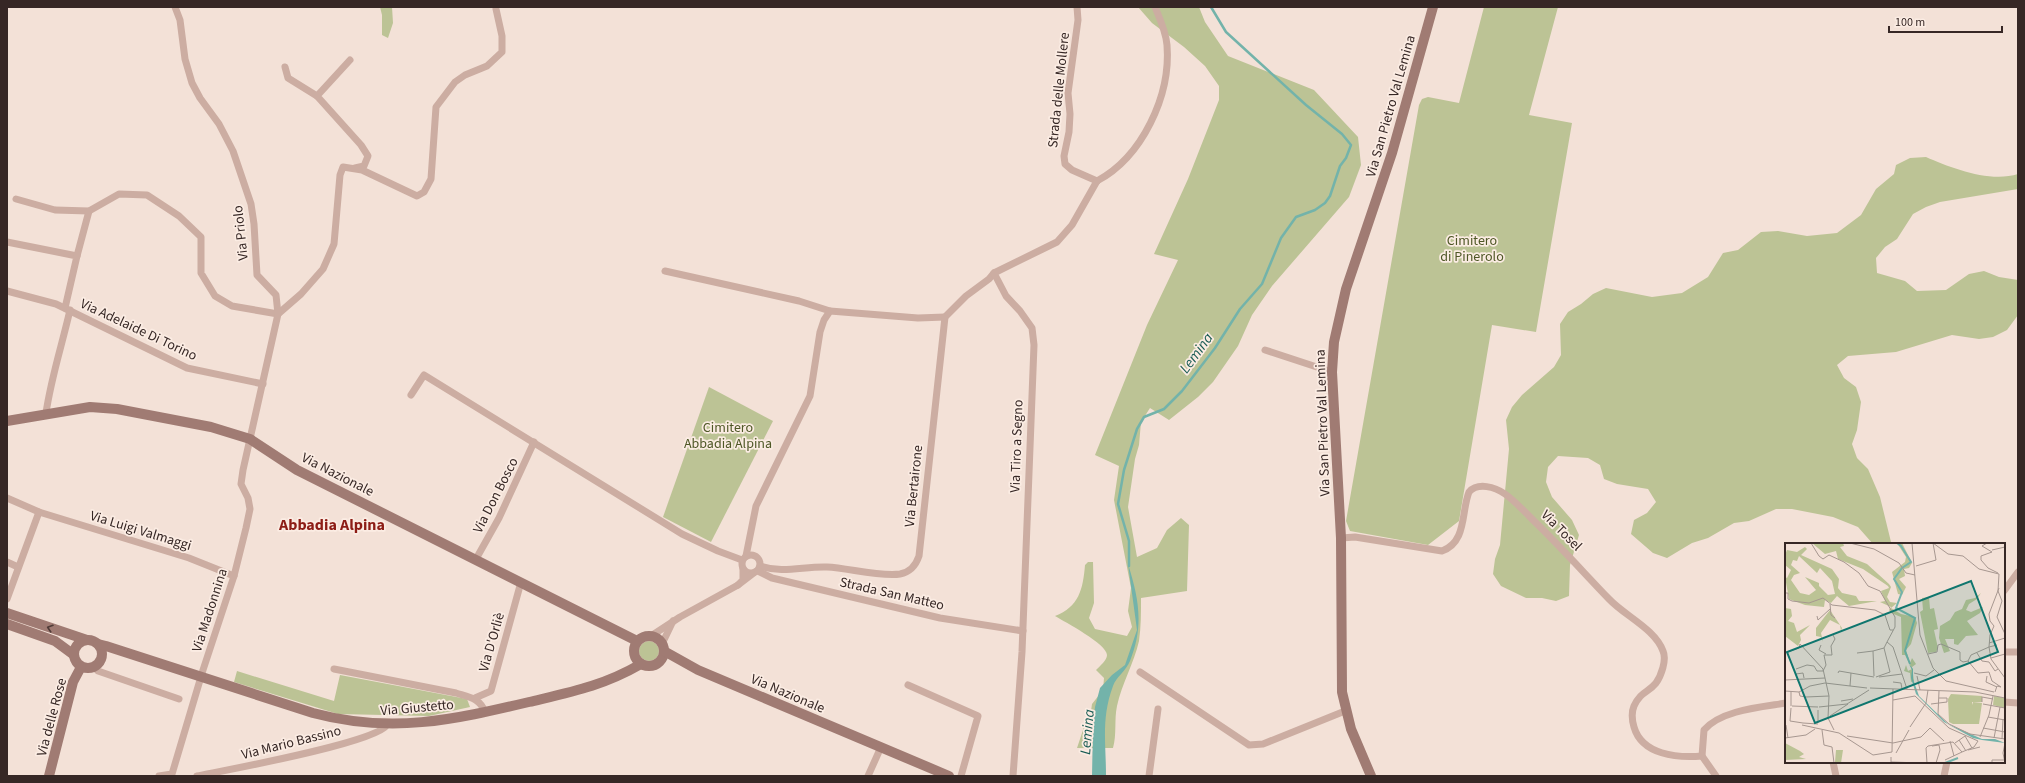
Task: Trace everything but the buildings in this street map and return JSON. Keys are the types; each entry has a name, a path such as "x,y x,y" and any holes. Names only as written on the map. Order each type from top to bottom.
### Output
{"street":[{"name":"Via Priolo","path":"175,7 180,20 185,59 192,84 227,139 245,187 254,224 257,275 276,295 278,314 250,439"},
{"name":"Strada delle Mollere","path":"1077,7 1078,20 1068,93 1070,114 1069,132 1064,156 1065,164 1072,170 1097,181"},
{"path":"665,271 799,302 830,311 918,318 945,317 966,296 989,279 994,273 1057,242 1072,225 1097,181 1119,167 1142,140 1164,86 1168,64 1167,43 1155,7"},
{"name":"Via San Pietro Val Lemina","path":"1371,776 1345,711 1340,672 1341,538 1332,372 1335,331 1346,289 1392,153 1433,7"},
{"path":"16,199 55,210 89,211 119,194 147,195 179,216 201,237 201,273 215,296 232,306 278,314 301,294 323,269 334,244 340,175 343,167 362,170 417,196 424,192 431,178 436,107 455,82 465,75 487,66 502,52 502,36 496,9"},
{"path":"317,96 350,60"},
{"path":"285,67 288,78 317,96 361,145 368,156 364,166 352,168"},
{"path":"46,413 51,383 60,356 77,256 89,211"},
{"path":"7,242 77,256"},
{"name":"Via Tiro a Segno","path":"994,273 1006,296 1020,311 1032,328 1034,345 1023,631 1013,776"},
{"name":"Via Adelaide Di Torino","path":"7,291 56,304 187,368 263,384"},
{"path":"738,585 743,580 744,558 756,506 810,396 820,332 830,311"},
{"name":"Via Bertairone","path":"758,569 790,570 826,567 900,574 908,572 914,567 919,556 945,317"},
{"path":"1265,350 1332,372"},
{"path":"411,394 424,375 682,534 718,551 744,558 750,554 756,555 760,560 758,569 738,585 674,621 651,636 641,638 637,641 634,647 638,661"},
{"name":"Via Nazionale","path":"7,421 46,413 90,407 117,409 211,427 250,439 297,470 637,641"},
{"name":"Via Madonnina","path":"159,776 173,775 234,576 250,510 248,498 241,484 250,439"},
{"name":"Via Don Bosco","path":"476,559 499,518 534,442"},
{"name":"Via Tosel","path":"1341,538 1355,536 1442,551 1448,549 1461,532 1468,496 1473,488 1486,486 1505,494 1561,547 1610,600 1638,622 1658,642 1664,652 1664,665 1657,682 1642,692 1633,707 1631,718 1639,739 1652,750 1673,755 1702,756"},
{"name":"Via Luigi Valmaggi","path":"7,498 39,512 189,558 234,576"},
{"path":"7,599 39,512"},
{"path":"7,562 18,567"},
{"path":"743,569 748,573 758,569"},
{"name":"Strada San Matteo","path":"758,569 772,578 940,618 1023,631"},
{"path":"2005,590 2018,572"},
{"name":"Via D'Orliè","path":"475,698 491,691 521,582"},
{"path":"7,613 98,644 102,653 94,667"},
{"path":"659,662 664,655 663,647 674,621"},
{"path":"7,624 55,641 74,655"},
{"name":"Via Nazionale","path":"651,636 660,640 663,647 684,663 949,776"},
{"path":"87,640 76,647 74,655 75,660 81,667 94,667 98,671 180,699"},
{"name":"Via Giustetto","path":"98,644 338,720 387,724 451,719 591,687 618,678 638,661"},
{"path":"2005,652 2018,652"},
{"name":"Via Giustetto","path":"101,657 114,654 129,654"},
{"name":"Via Nazionale","path":"638,661 650,666 659,662 684,663"},
{"name":"Via delle Rose","path":"51,773 73,682 81,667"},
{"path":"334,669 475,698 485,712"},
{"path":"1140,672 1249,745 1263,744 1345,711"},
{"path":"908,684 978,716 961,776"},
{"path":"2005,702 2018,704"},
{"path":"1716,776 1702,756 1704,730 1711,723 1739,711 1785,703"},
{"path":"1149,776 1158,709"},
{"name":"Via Mario Bassino","path":"197,776 275,761 359,738 382,730 387,724"},
{"path":"868,776 881,748"},
{"path":"1833,763 1836,776"},
{"path":"1943,774 1947,763"}],"green space":[{"path":"380,7 392,7 393,23 388,38 382,35 382,15"},
{"path":"1138,7 1199,7 1205,22 1228,56 1314,90 1358,137 1361,165 1349,197 1272,286 1252,315 1238,346 1213,382 1198,397 1169,420 1150,408 1141,422 1139,445 1135,459 1128,507 1137,557 1157,548 1167,530 1181,518 1189,525 1187,591 1141,598 1141,625 1139,641 1117,706 1113,748 1077,748 1084,727 1090,718 1092,704 1103,690 1104,678 1096,670 1105,661 1107,655 1105,650 1093,639 1055,616 1070,608 1075,602 1083,582 1085,565 1088,562 1093,562 1094,603 1089,618 1095,629 1127,636 1132,627 1128,611 1131,588 1114,500 1119,466 1095,455 1147,325 1178,260 1154,254 1188,179 1219,100 1219,86 1205,66 1184,47 1152,23"},
{"name":"Cimitero di Pinerolo","path":"1484,7 1558,7 1529,115 1572,123 1536,332 1492,325 1459,521 1428,545 1350,531 1346,521 1419,105 1422,99 1428,97 1459,103"},
{"path":"1926,157 1959,170 1995,177 2018,174 2018,189 1940,202 1913,214 1897,239 1885,247 1876,258 1877,273 1905,281 1917,291 1946,290 1969,274 1984,271 1999,277 2018,280 2018,315 2007,330 1993,337 1979,339 1952,335 1896,352 1848,356 1837,365 1844,378 1856,387 1861,402 1857,430 1852,444 1857,458 1868,469 1880,497 1891,542 1872,543 1858,527 1833,517 1792,509 1776,509 1749,521 1734,523 1708,538 1692,543 1667,558 1653,553 1631,534 1634,520 1647,513 1656,502 1648,489 1617,484 1604,479 1600,465 1588,458 1558,456 1548,467 1546,482 1552,497 1572,520 1579,535 1570,565 1569,596 1556,601 1542,598 1526,598 1501,586 1493,574 1495,559 1500,545 1509,449 1506,420 1512,407 1522,395 1554,367 1561,355 1560,324 1568,312 1593,294 1606,288 1652,297 1682,293 1708,277 1723,253 1738,250 1761,232 1778,231 1807,236 1837,233 1861,215 1876,189 1894,174 1896,165 1910,158"},
{"name":"Cimitero Abbadia Alpina","path":"709,387 773,421 711,542 663,517"},
{"path":"649,641 656,644 659,651 656,658 649,661 642,658 639,651 642,644"},
{"path":"237,671 334,701 340,675 467,699 470,707 429,716 338,714 234,682"}],"water":[{"path":"1128,564 1137,601 1138,624 1137,636 1130,661 1114,683 1109,698 1105,731 1106,776 1092,776 1093,726 1095,707 1100,688 1112,675 1125,665 1137,630"}],"waterway":[{"name":"Lemina","path":"1129,566 1129,541 1118,504 1124,470 1137,429 1144,417 1164,409 1182,391 1215,348 1240,309 1262,284 1281,238 1296,217 1315,210 1325,203 1330,196 1340,166 1346,158 1351,145 1342,134 1306,105 1226,32 1211,7"}],"district":[{"name":"Abbadia Alpina","path":"332,524"}]}
